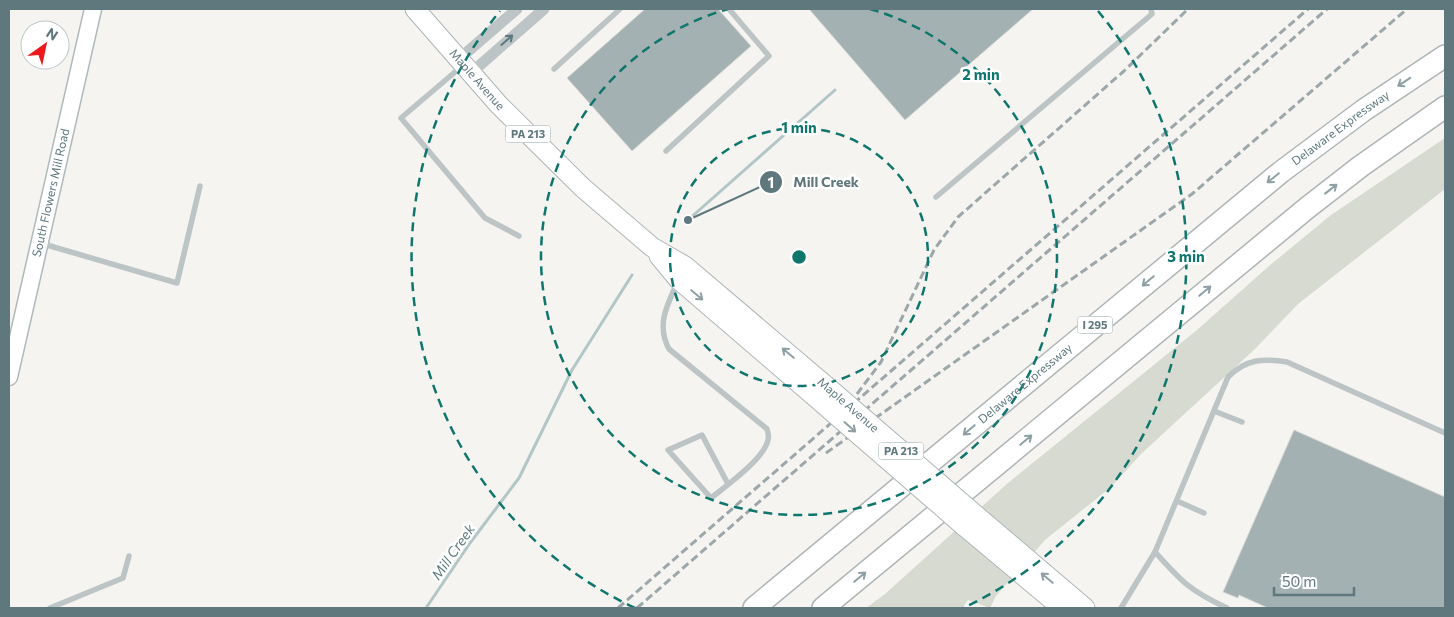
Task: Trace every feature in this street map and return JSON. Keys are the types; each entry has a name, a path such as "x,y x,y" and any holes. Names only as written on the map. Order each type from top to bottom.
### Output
{"highway":[{"name":"Delaware Expressway","path":"754,608 1281,172 1364,110 1445,56"},
{"path":"823,608 1307,208 1361,166 1445,107"}],"main road":[{"name":"South Flowers Mill Road","path":"9,377 93,9"},
{"name":"Maple Avenue","path":"415,9 546,153 613,215 652,247 685,266 819,390 971,521 1062,608"},
{"name":"Maple Avenue","path":"652,247 678,279 819,390"},
{"name":"Maple Avenue","path":"971,521 1085,608"}],"street":[{"path":"465,65 517,9"},
{"path":"465,65 544,9"}],"lane":[{"path":"554,69 620,9"},
{"path":"666,151 769,56 729,9"},
{"path":"936,197 1152,14 1152,9"},
{"path":"465,65 401,118 486,218 519,236"},
{"path":"39,243 177,283 200,186"},
{"path":"678,279 662,320 663,337 669,349 767,429 769,439 763,452 728,484 711,498 668,450 702,435 728,484"},
{"path":"1121,608 1156,552 1228,377 1237,368 1251,361 1267,358 1287,362 1445,433"},
{"path":"1214,410 1242,422"},
{"path":"1177,501 1204,513"},
{"path":"1156,552 1181,582 1196,594 1227,608"},
{"path":"50,608 122,578 130,556"}],"shaded area":[{"path":"1445,138 1445,189 1298,304 1256,348 1141,454 1111,487 1045,540 996,596 990,608 968,600 962,608 866,608 885,594 1008,483 1197,330 1269,266 1331,215"}],"building":[{"path":"645,9 718,9 751,46 632,151 567,78"},
{"path":"809,9 1033,9 905,120"},
{"path":"1294,430 1445,497 1445,608 1268,608 1239,595 1238,598 1223,592"}],"waterway":[{"name":"Mill Creek","path":"688,220 835,90"},
{"name":"Mill Creek","path":"426,608 470,543 519,478 572,370 632,275"}],"railway":[{"path":"857,394 881,362 934,250 958,217 1124,71 1188,9"},
{"path":"618,608 1308,9"},
{"path":"637,608 1327,9"},
{"path":"826,453 1192,194 1407,9"}],"place":[{"name":"Mill Creek","path":"688,220"}]}
